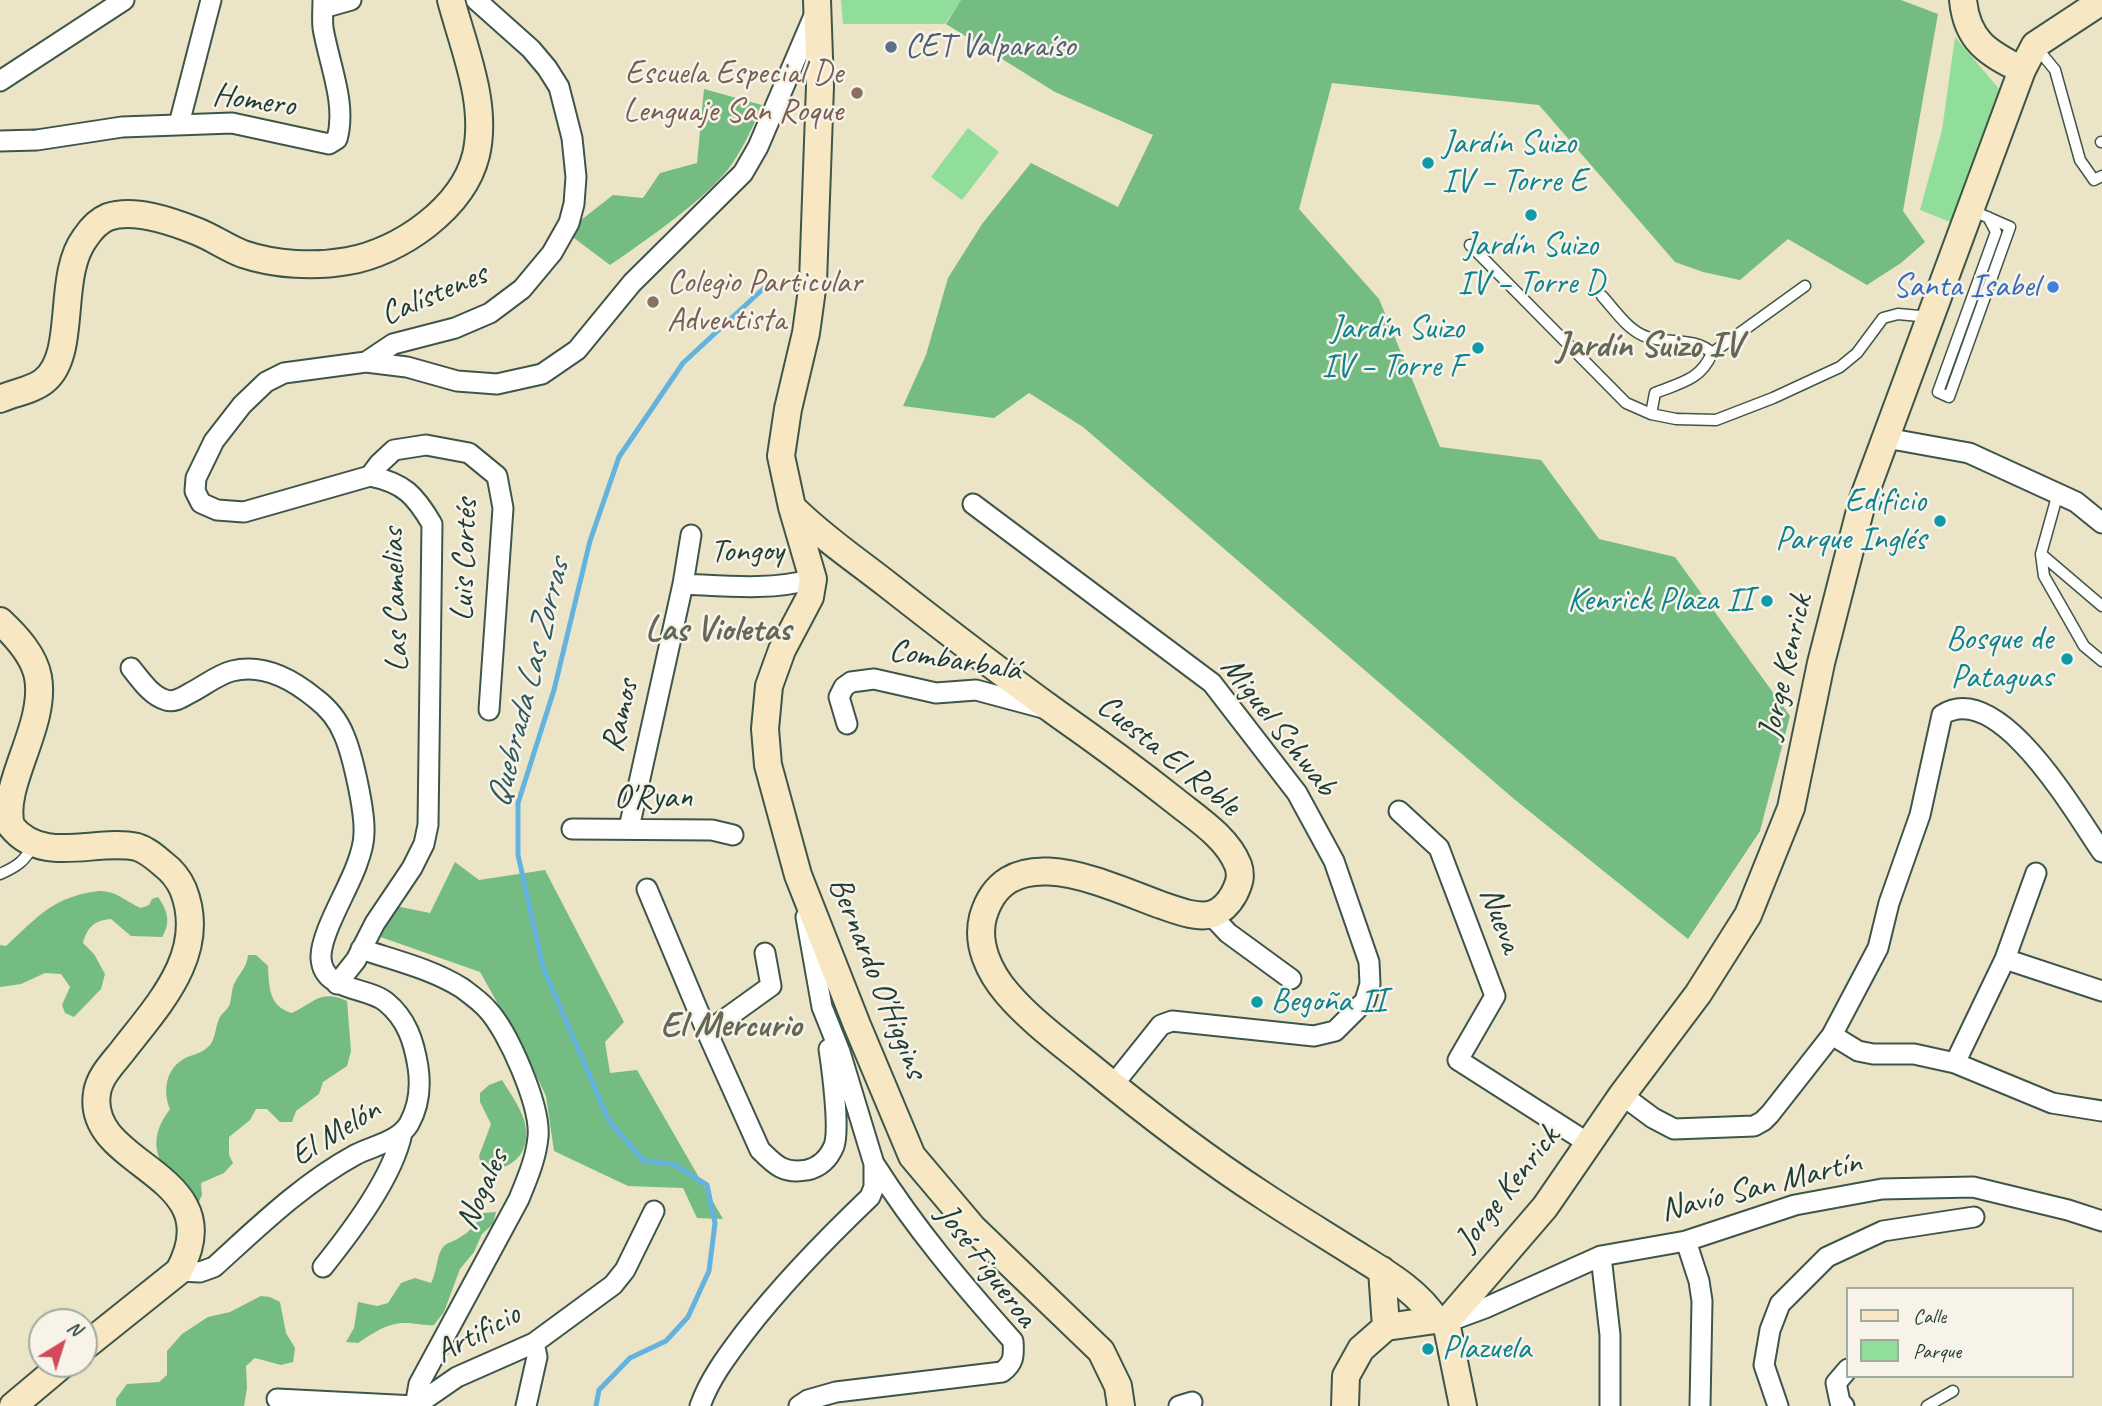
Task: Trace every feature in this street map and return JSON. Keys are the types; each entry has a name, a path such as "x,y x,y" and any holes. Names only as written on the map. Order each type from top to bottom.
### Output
{"main road":[{"path":"0,399 43,382 59,363 71,269 76,250 94,226 108,218 127,214 155,218 194,230 244,254 296,265 349,261 394,246 436,218 462,187 476,156 480,116 451,0"},
{"path":"2035,45 2102,1"},
{"path":"1960,2 1970,31 1992,55 2022,69"},
{"path":"813,579 792,507 781,456 806,333 813,282 820,86 818,3"},
{"name":"Jorge Kenrick","path":"1441,1321 1545,1207 1622,1095 1698,994 1748,915 1791,808 1821,663 1863,499 1931,317 1980,213 2022,69 2035,45"},
{"name":"Cuesta El Roble","path":"792,507 812,527 1209,828 1225,845 1238,866 1240,883 1228,905 1210,915"},
{"name":"Bernardo O'Higgins","path":"813,579 810,597 782,650 769,686 765,729 768,765 798,875 912,1156 972,1227 1101,1350 1118,1386 1121,1406"},
{"path":"0,621 29,655 38,674 40,693 36,712 1,793 5,830 34,844 64,848 137,847 149,852 169,869 183,888 189,915 188,945 180,973 166,996 104,1074 97,1093 97,1107 102,1126 114,1142 156,1173 173,1190 191,1222 192,1238 188,1254 179,1271 98,1336"},
{"path":"1210,915 1186,913 1067,874 1042,871 1019,874 1008,879 996,890 988,903 982,922 980,941 986,960 1005,991 1030,1017 1113,1085 1221,1167 1382,1270 1427,1306 1441,1321 1463,1406"},
{"path":"1382,1270 1386,1327"},
{"path":"1345,1406 1346,1376 1361,1349 1386,1327 1441,1321"},
{"path":"13,1406 46,1378"}],"street":[{"path":"0,81 110,6 124,0"},
{"path":"179,124 211,0"},
{"name":"Homero","path":"0,141 37,140 122,127 232,123 329,144 337,139 340,128 335,78 323,26 323,4 351,0"},
{"name":"Calístenes","path":"366,362 393,344 455,328 490,313 522,289 552,253 569,223 576,177 572,138 559,87 531,49 476,0"},
{"path":"370,476 244,512 217,510 201,503 195,491 196,478 214,441 242,405 266,382 284,373 366,362 407,367 457,381 497,384 542,374 577,350 632,283 743,173 758,147 818,3"},
{"path":"1886,439 1969,453 2076,502 2102,523"},
{"name":"Luis Cortés","path":"370,476 394,450 426,445 469,453 497,476 503,508 489,710"},
{"name":"Las Camelias","path":"337,984 356,960 393,895 412,868 424,844 428,825 432,524 418,500 405,489 391,480 370,476"},
{"name":"Miguel Schwab","path":"973,504 1212,683 1297,793 1334,862 1368,962 1370,984 1365,1001 1335,1031 1314,1036 1172,1021 1161,1025 1113,1085"},
{"name":"Ramos","path":"629,828 683,584 691,535"},
{"name":"Tongoy","path":"683,584 769,588 813,579"},
{"path":"131,668 155,694 167,701 178,699 231,671 246,669 270,672 295,682 334,717 344,736 358,788 364,833 358,863 335,911 321,958 326,972 337,984"},
{"name":"Combarbalá","path":"847,724 839,697 841,691 851,682 874,679 936,693 976,690 1054,711"},
{"path":"1622,1095 1653,1118 1674,1129 1754,1126 1770,1114 1832,1035 1878,947 1889,903 1920,815 1942,715 1951,709 1967,708 1992,719 2038,759 2102,852"},
{"name":"Nueva","path":"1399,811 1439,848 1494,996 1458,1060 1588,1143"},
{"name":"O'Ryan","path":"572,829 712,830 733,835"},
{"path":"1955,1063 2005,959 2036,873"},
{"path":"647,889 760,1150 775,1165 792,1172 814,1168 827,1159 835,1144 831,1063 798,875"},
{"path":"1210,915 1228,933 1291,979"},
{"name":"Nogales","path":"361,949 447,980 462,988 487,1009 496,1021 524,1077 534,1103 538,1136 532,1167 519,1199 419,1384 415,1406"},
{"path":"707,1032 771,986 765,953"},
{"path":"2005,959 2102,991"},
{"name":"El Melón","path":"179,1271 200,1272 214,1267 281,1206 321,1176 356,1155 402,1133 416,1108 420,1091 415,1046 397,1012 370,993 337,984"},
{"path":"700,1406 707,1388 727,1355 760,1313 797,1269 870,1197 874,1187 874,1164 822,1007"},
{"path":"1832,1035 1858,1051 1873,1054 1914,1054 1955,1063 2052,1103 2102,1111"},
{"path":"323,1267 394,1161 402,1133"},
{"name":"José Figueroa","path":"799,1406 808,1400 836,1392 1002,1372 1011,1366 1014,1355 1013,1341 932,1247 899,1204 874,1164"},
{"name":"Navío San Martín","path":"1441,1321 1485,1308 1601,1256 1686,1241 1795,1205 1882,1189 1973,1187 2102,1221"},
{"name":"Artificio","path":"277,1399 415,1406 457,1377 534,1343 613,1284 630,1262 654,1211"},
{"path":"1778,1406 1764,1365 1770,1330 1780,1304 1827,1257 1883,1231 1974,1217"},
{"path":"1686,1241 1699,1281 1702,1301 1700,1406"},
{"path":"1601,1256 1610,1335 1610,1406"},
{"path":"526,1406 537,1357 534,1343"},
{"path":"1839,1405 1836,1383 1846,1371"}],"lane":[{"path":"2035,45 2055,69 2080,160 2094,180 2102,176"},
{"path":"1980,213 2010,226 1949,397 1938,392 1996,232 1980,213"},
{"path":"1469,245 1626,403 1651,414 1676,419 1716,420 1773,398 1840,367 1857,353 1883,318 1898,314 1931,317"},
{"path":"1651,414 1655,393 1690,380 1706,367 1712,353 1805,286"},
{"path":"1602,296 1631,328 1647,337 1704,345 1712,353"},
{"path":"2058,493 2041,554 2045,576 2084,646 2102,661"},
{"path":"2041,554 2102,606"},
{"path":"0,874 16,867 28,857 34,844"},
{"path":"1927,1406 1952,1391"}],"green space":[{"path":"841,0 961,0 945,24 843,24"},
{"path":"961,0 1901,0 1938,14 1903,211 1925,242 1901,263 1867,285 1788,239 1740,280 1703,272 1675,262 1539,105 1332,83 1299,209 1379,299 1440,447 1541,460 1599,539 1675,557 1790,716 1760,831 1688,939 1514,799 1083,427 1029,393 994,418 903,406 926,355 948,278 982,224 1031,163 1118,207 1153,135 1055,92 946,24"},
{"path":"1955,37 2001,91 1953,223 1920,210 1942,130"},
{"path":"704,89 762,105 745,143 732,164 707,191 641,244 610,265 570,235 581,220 613,195 643,198 660,173 697,163"},
{"path":"968,128 999,152 962,200 931,177"},
{"path":"455,862 479,880 545,870 624,1022 605,1042 610,1073 637,1070 723,1219 697,1218 683,1188 628,1186 554,1151 546,1096 524,1050 480,972 375,935 391,905 430,913"},
{"path":"99,891 116,895 141,908 158,897 167,917 167,927 162,937 131,936 111,919 92,925 83,943 94,954 105,974 101,989 74,1017 65,1013 62,1005 70,987 61,974 45,973 21,984 0,987 0,945 6,946 47,909 58,903"},
{"path":"248,955 256,955 268,966 272,995 284,1010 292,1013 318,998 330,996 347,1001 351,1051 347,1066 323,1082 319,1094 296,1111 292,1122 280,1122 267,1109 256,1109 250,1120 229,1137 229,1155 233,1163 224,1173 201,1183 202,1195 197,1206 168,1173 157,1150 161,1124 170,1109 167,1083 176,1065 203,1051 212,1042 219,1019 229,1006 234,984"},
{"path":"502,1080 524,1120 526,1141 523,1150 512,1163 493,1169 482,1169 479,1156 491,1124 480,1102 480,1093 489,1085"},
{"path":"496,1212 493,1224 482,1234 474,1252 460,1269 444,1312 434,1325 393,1324 358,1343 346,1342 354,1328 358,1302 377,1306 388,1303 401,1283 415,1278 431,1283 444,1246 467,1233 483,1213"},
{"path":"261,1296 280,1302 286,1333 295,1348 293,1362 281,1365 255,1358 246,1366 244,1406 116,1406 116,1399 127,1384 159,1382 167,1375 167,1351 182,1334 208,1317 230,1312"}],"waterway":[{"name":"Quebrada Las Zorras","path":"596,1406 599,1390 630,1358 666,1341 688,1317 709,1271 715,1223 707,1185 673,1164 644,1161 609,1121 543,967 518,855 518,803 554,690 590,541 619,457 683,363 764,288"}],"place":[{"name":"CET Valparaíso","path":"891,47"},
{"name":"Escuela Especial De Lenguaje San Roque","path":"857,93"},
{"name":"Jardín Suizo IV – Torre E","path":"1428,163"},
{"name":"Jardín Suizo IV – Torre D","path":"1531,215"},
{"name":"Santa Isabel","path":"2053,287"},
{"name":"Colegio Particular Adventista","path":"653,302"},
{"name":"Jardín Suizo IV – Torre F","path":"1478,348"},
{"name":"Edificio Parque Inglés","path":"1940,521"},
{"name":"Kenrick Plaza II","path":"1767,601"},
{"name":"Bosque de Pataguas","path":"2067,659"},
{"name":"Begoña II","path":"1257,1002"},
{"name":"Plazuela","path":"1428,1349"}],"district":[{"name":"Jardín Suizo IV","path":"1649,347"},
{"name":"Las Violetas","path":"718,631"},
{"name":"El Mercurio","path":"731,1027"}]}
